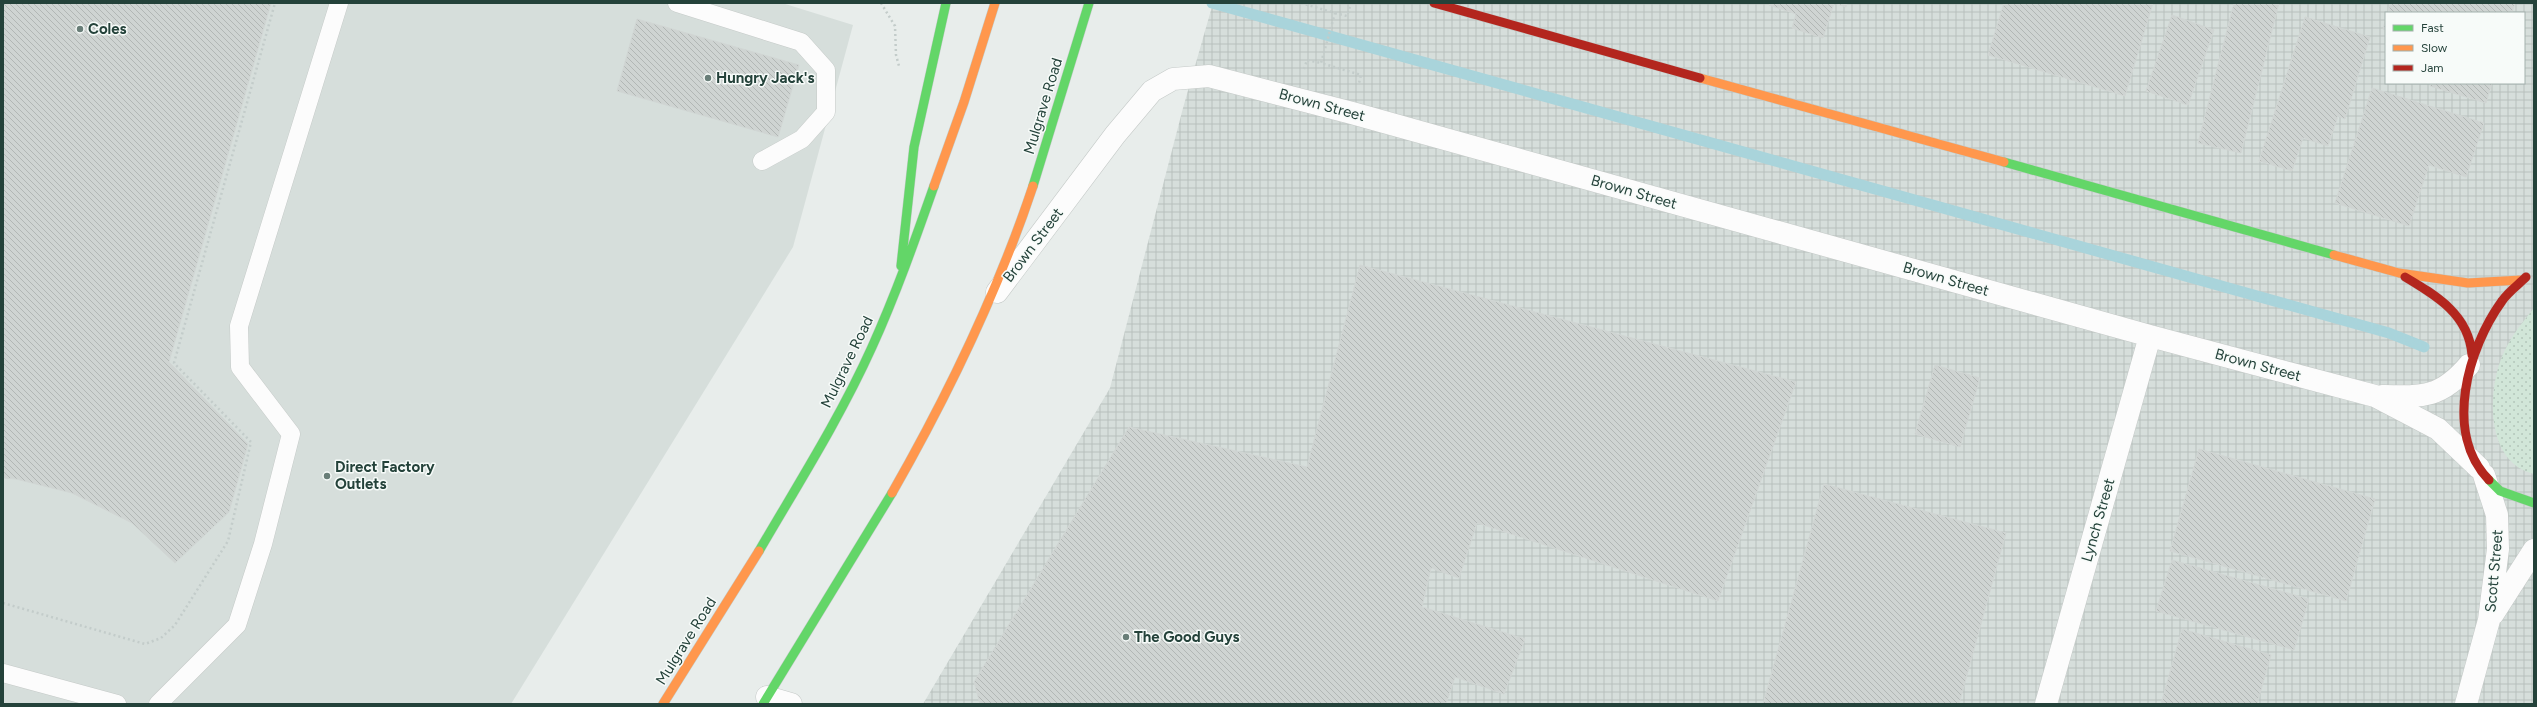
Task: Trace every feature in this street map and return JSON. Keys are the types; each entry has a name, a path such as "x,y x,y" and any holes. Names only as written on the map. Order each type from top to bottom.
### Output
{"street":[{"path":"900,281 914,147 946,3"},
{"name":"Mulgrave Road","path":"663,704 758,552 837,417 872,347 900,281 964,102 995,3"},
{"name":"Mulgrave Road","path":"765,701 864,542 910,464 989,303 1026,206 1090,3"},
{"path":"1434,3 2398,273 2468,283 2529,274"},
{"name":"Brown Street","path":"989,303 1114,135 1146,97 1159,85 1189,76 1215,77 1352,113 2150,336 2375,396 2438,429 2482,472"},
{"path":"2398,273 2436,296 2451,309 2470,336 2470,360"},
{"path":"2529,274 2494,311 2480,335 2470,360 2464,391 2466,424 2472,452 2482,472 2499,491 2534,503"},
{"name":"Lynch Street","path":"2046,704 2150,336"},
{"name":"Brown Street","path":"2375,396 2427,396 2452,384 2470,360"},
{"name":"Scott Street","path":"2466,704 2489,620 2499,528 2494,503 2482,472"},
{"name":"Scott Street","path":"2489,620 2534,550"},
{"path":"765,701 790,704"}],"lane":[{"path":"158,704 237,625 264,544 291,434 240,367 239,326 339,3"},
{"path":"677,3 801,42 826,70 826,112 802,139 762,161"},
{"path":"3,673 117,704"}],"path":[{"path":"3,603 145,644 161,638 176,625 228,541 251,442 174,363 275,3"},
{"path":"881,3 894,26 896,55 901,70"},
{"path":"1300,3 1347,16 1351,3"},
{"path":"1321,63 1335,13"},
{"path":"1309,60 1361,75"}],"shaded area":[{"name":"Direct Factory Outlets","path":"3,3 782,3 853,25 793,247 511,704 3,704"},
{"path":"1213,3 2534,3 2534,704 923,704 1110,388 1183,108"}],"green space":[{"path":"2534,308 2534,474 2519,467 2507,457 2499,443 2493,409 2496,374 2501,359 2512,338"}],"building":[{"path":"3,3 271,3 169,362 248,444 229,512 175,563 132,523 72,493 16,479 3,478"},
{"path":"1770,3 1834,3 1823,38 1792,28 1796,14 1769,5"},
{"path":"1834,3 1847,3 1846,7"},
{"path":"2004,3 2153,3 2125,96 1988,55"},
{"path":"2234,3 2279,3 2241,153 2198,143"},
{"path":"2390,3 2515,3 2512,12 2388,12"},
{"path":"2172,15 2214,30 2188,105 2146,91"},
{"path":"2305,17 2370,37 2345,119 2338,116 2328,146 2303,138 2292,171 2259,161"},
{"name":"Hungry Jack's","path":"637,19 799,65 778,137 617,91"},
{"path":"2431,84 2492,84 2486,103 2430,86"},
{"path":"2372,88 2484,123 2466,177 2429,165 2409,226 2335,203"},
{"path":"1360,265 1796,382 1718,601 1477,523 1459,578 1431,568 1422,607 1525,639 1504,694 1455,677 1446,704 980,704 974,682 1129,427 1307,467"},
{"path":"1935,365 1980,378 1960,447 1915,434"},
{"path":"2199,449 2375,499 2346,601 2170,551"},
{"path":"1824,484 2006,533 1959,704 1763,704"},
{"path":"2172,560 2309,599 2294,650 2156,611"},
{"path":"2182,629 2271,655 2257,704 2161,704"}],"waterway":[{"path":"1212,3 2389,333 2424,347"}],"traffic: fast":[{"path":"901,266 914,147 946,3"},
{"path":"1033,186 1089,3"},
{"path":"2004,162 2334,255"},
{"path":"759,551 818,450 860,373 897,287 934,186"},
{"path":"2489,480 2500,491 2534,503"},
{"path":"763,704 892,493"}],"traffic: slow":[{"path":"934,186 964,102 995,3"},
{"path":"1700,78 2004,162"},
{"path":"892,493 933,419 970,343 1004,266 1033,186"},
{"path":"2334,255 2399,273 2468,283 2521,280"},
{"path":"663,704 759,551"}],"traffic: jam":[{"path":"1434,3 1700,78"},
{"path":"2405,277 2439,299 2458,318 2470,341 2472,355"},
{"path":"2489,480 2475,461 2467,439 2464,415 2466,390 2471,366 2479,342 2490,320 2504,298 2526,277"}],"place":[{"name":"Coles","path":"80,29"},
{"name":"Hungry Jack's","path":"708,78"},
{"name":"Direct Factory Outlets","path":"327,476"},
{"name":"The Good Guys","path":"1126,637"}]}
